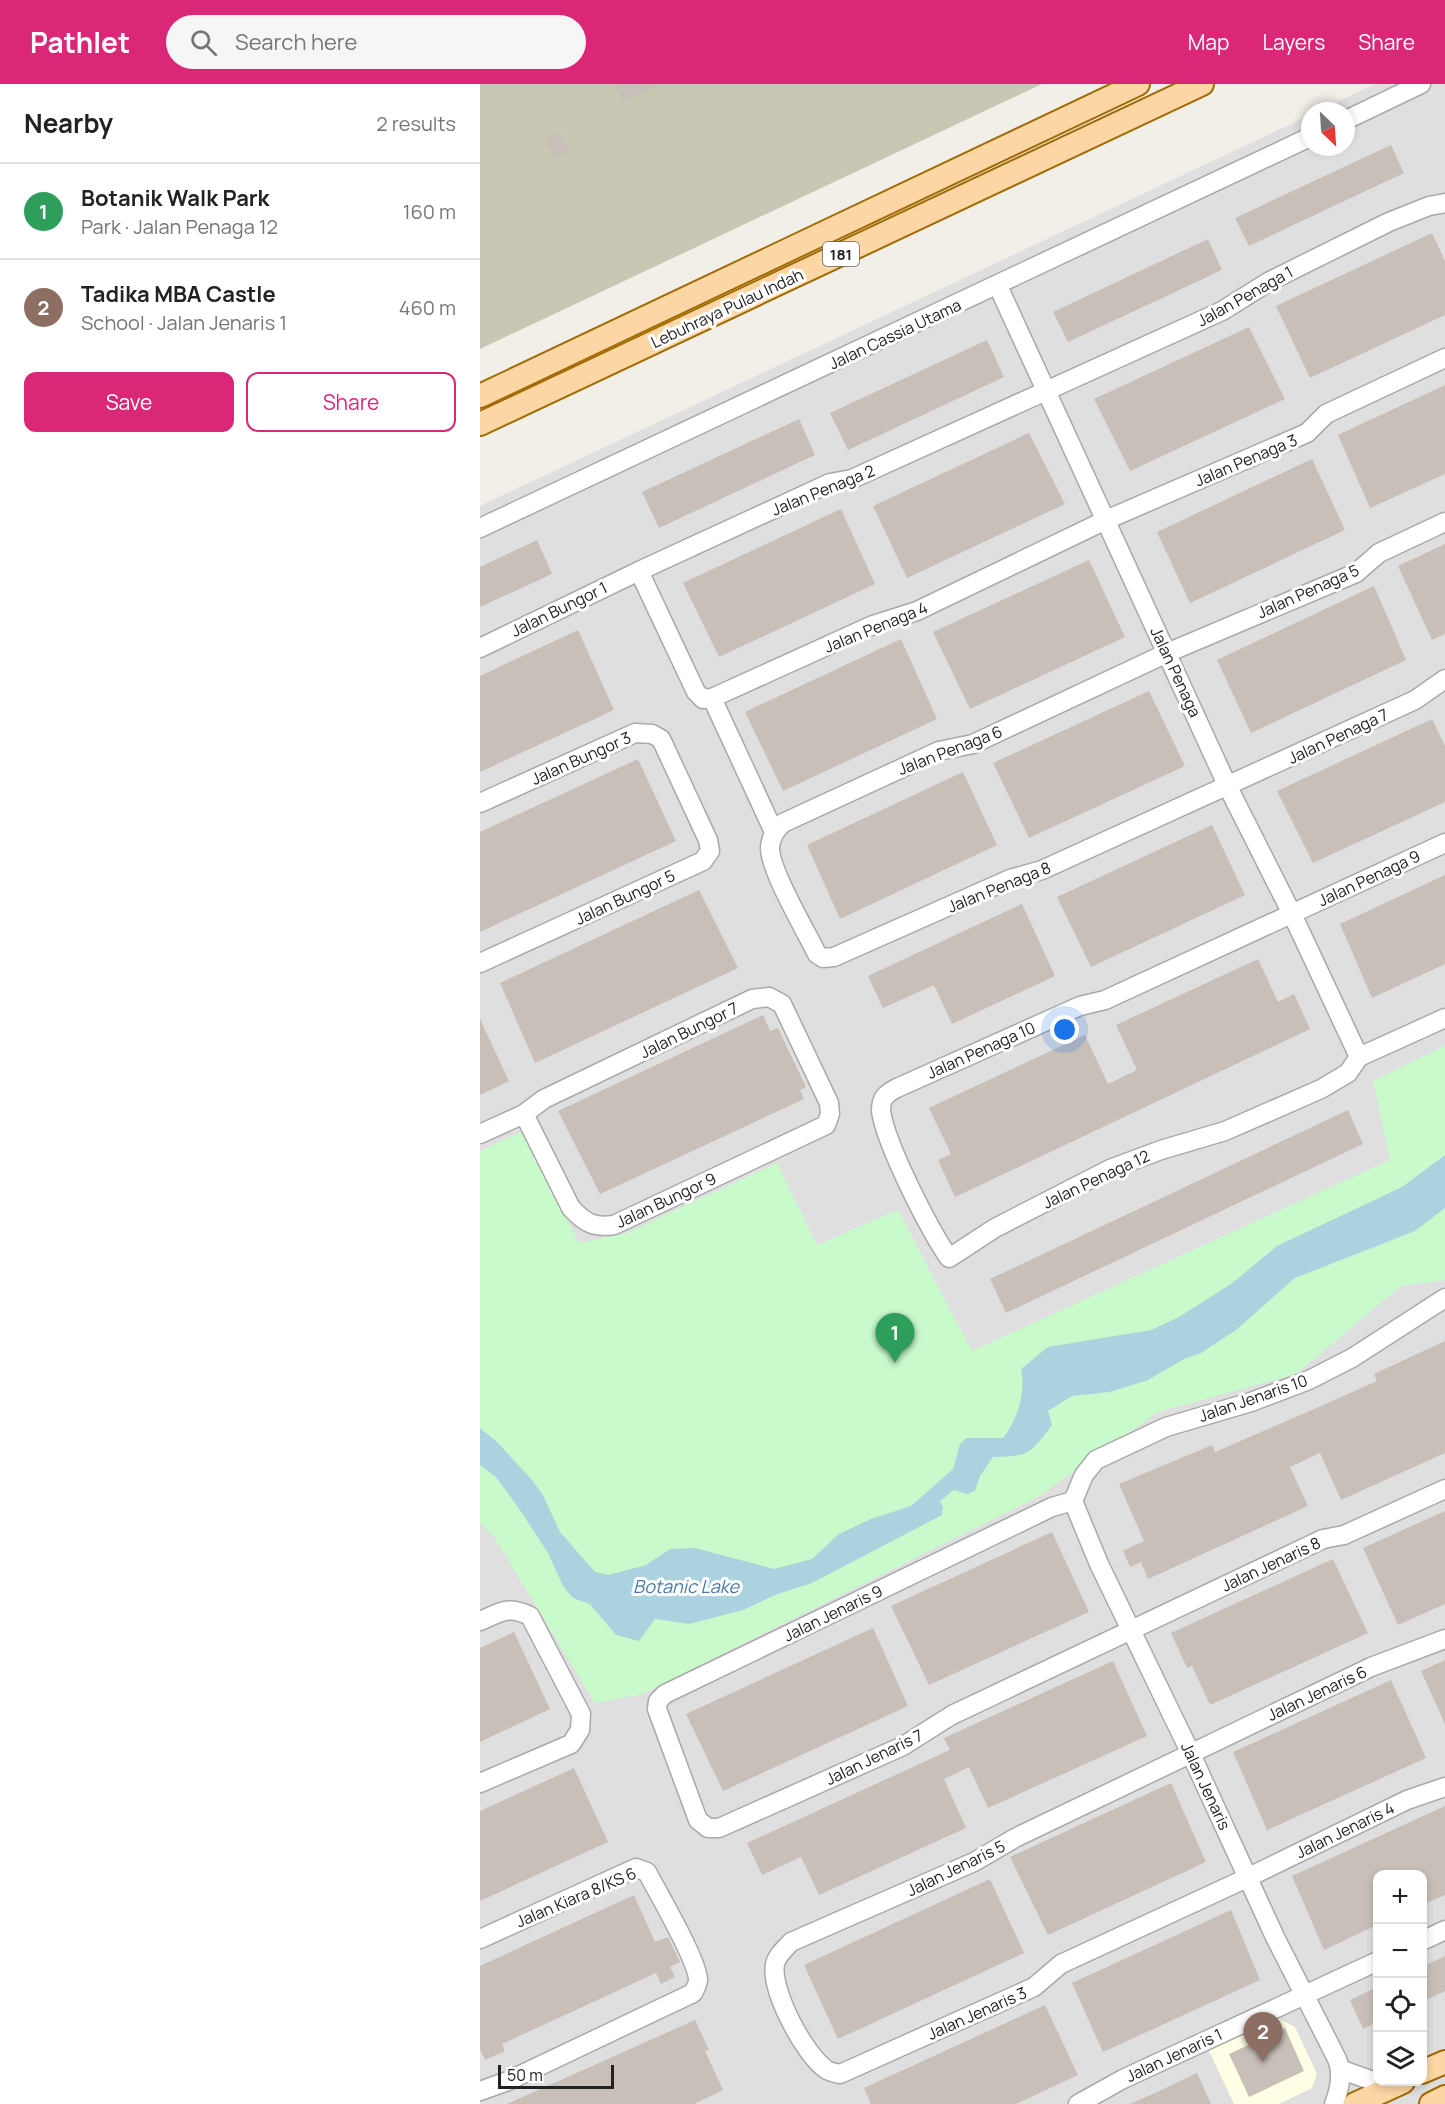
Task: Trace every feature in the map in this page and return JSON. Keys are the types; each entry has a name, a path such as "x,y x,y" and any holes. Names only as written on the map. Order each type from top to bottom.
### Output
{"main road":[{"name":"Lebuhraya Pulau Indah","path":"480,396 1138,84"},
{"name":"Lebuhraya Pulau Indah","path":"480,424 1202,84"},
{"path":"1427,2070 1445,2062"},
{"path":"1355,2104 1393,2086"},
{"path":"1431,2104 1445,2097"}],"street":[{"path":"1355,116 1421,84"},
{"name":"Jalan Cassia Utama","path":"480,528 1301,141"},
{"name":"Jalan Penaga 1","path":"1045,392 1222,311 1270,281 1389,222 1429,206 1445,203"},
{"name":"Jalan Penaga","path":"998,286 1228,786 1292,914 1359,1057"},
{"name":"Jalan Penaga 3","path":"1106,520 1308,433 1326,414 1445,358"},
{"name":"Jalan Penaga 2","path":"639,571 830,483 852,479 1045,392"},
{"name":"Jalan Penaga 4","path":"712,698 873,625 917,611 1106,520"},
{"name":"Jalan Penaga 5","path":"1167,653 1356,573 1378,553 1445,522"},
{"path":"639,571 696,692 703,699 712,698 774,832"},
{"name":"Jalan Bungor 1","path":"480,648 639,571"},
{"name":"Jalan Penaga 6","path":"774,832 783,823 939,751 973,744 1167,653"},
{"name":"Jalan Penaga 7","path":"1228,786 1415,700 1445,679"},
{"name":"Jalan Bungor 3","path":"480,803 635,733 652,734 661,739 687,794"},
{"name":"Jalan Penaga 8","path":"774,832 770,847 774,864 793,906 817,954 824,958 834,957 1010,879 1042,870 1228,786"},
{"name":"Jalan Bungor 5","path":"480,963 703,861 710,851 708,840 687,794"},
{"name":"Jalan Penaga 9","path":"1292,914 1445,843"},
{"name":"Jalan Penaga 10","path":"907,1178 882,1120 881,1101 887,1093 1080,1006 1105,1000 1292,914"},
{"name":"Jalan Bungor 7","path":"480,1134 524,1114 544,1100 752,999 770,997 782,1004 829,1103 830,1114 826,1125"},
{"path":"1359,1057 1445,1018"},
{"name":"Jalan Penaga 12","path":"907,1178 938,1242 949,1258 995,1228 1110,1169 1161,1149 1225,1131 1321,1089 1348,1073 1359,1057"},
{"name":"Jalan Bungor 9","path":"524,1114 571,1208 581,1219 596,1228 614,1225 826,1125"},
{"name":"Jalan Jenaris 10","path":"1073,1502 1084,1475 1096,1461 1166,1427 1251,1402 1309,1380 1352,1358 1445,1298"},
{"name":"Jalan Jenaris 8","path":"1131,1630 1323,1539 1344,1535 1445,1489"},
{"name":"Jalan Jenaris","path":"1073,1502 1099,1564 1190,1752 1247,1878 1341,2070"},
{"name":"Jalan Jenaris 9","path":"677,1766 657,1709 658,1701 664,1694 1052,1507 1073,1502"},
{"path":"480,1621 501,1612 516,1609 531,1616 581,1714 580,1730 571,1744 480,1783"},
{"name":"Jalan Jenaris 7","path":"677,1766 698,1820 708,1827 719,1828 903,1746 952,1715 1131,1630"},
{"name":"Jalan Jenaris 6","path":"1190,1752 1371,1667 1445,1639"},
{"name":"Jalan Jenaris 5","path":"788,2016 775,1976 775,1964 780,1953 792,1942 974,1862 1015,1838 1190,1752"},
{"name":"Jalan Jenaris 4","path":"1247,1878 1407,1800 1445,1787"},
{"name":"Jalan Kiara 8/KS 6","path":"480,1939 636,1868 642,1868 647,1872 695,1968 699,1982 693,1993 508,2081 480,2091"},
{"name":"Jalan Jenaris 3","path":"788,2016 809,2052 827,2070 840,2074 1034,1987 1061,1964 1247,1878"},
{"path":"1427,1939 1445,1930"},
{"name":"Jalan Jenaris 1","path":"1078,2104 1123,2079 1373,1963"},
{"path":"1334,2104 1339,2091 1341,2070 1373,2078"}],"shaded area":[{"path":"480,84 1042,84 480,349"},
{"path":"1375,84 1445,84 1445,2104 480,2104 480,506 1301,119 1301,156 1355,156 1355,102 1337,102"},
{"path":"1277,2018 1295,2027 1317,2074 1312,2088 1279,2104 1234,2104 1209,2051"}],"green space":[{"path":"1445,1046 1445,1280 1401,1286 1296,1374 1158,1412 1038,1497 642,1694 595,1703 495,1538 480,1523 480,1151 521,1132 579,1243 627,1233 777,1163 817,1245 898,1210 972,1351 1390,1160 1373,1081"}],"water":[{"name":"Botanic Lake","path":"1445,1155 1445,1208 1415,1231 1295,1278 1236,1330 1201,1353 1184,1359 1148,1380 1110,1392 1072,1396 1048,1411 1052,1425 1033,1448 1014,1456 993,1457 980,1476 975,1491 967,1494 954,1490 940,1501 943,1507 942,1515 812,1583 775,1595 743,1610 689,1624 655,1619 639,1641 616,1635 590,1604 573,1598 563,1586 548,1553 520,1510 496,1477 480,1465 480,1428 497,1442 532,1480 543,1495 560,1532 595,1572 608,1575 646,1565 670,1549 695,1548 774,1569 812,1559 839,1534 871,1519 911,1506 953,1469 960,1444 966,1438 1003,1438 1020,1405 1021,1369 1048,1347 1151,1330 1179,1317 1231,1284 1277,1246 1402,1187"}],"building":[{"path":"615,84 661,84 623,102"},
{"path":"560,132 569,152 553,158 545,139"},
{"path":"1391,145 1404,173 1249,246 1235,218"},
{"path":"1432,233 1445,261 1445,315 1310,378 1276,306"},
{"path":"1208,239 1222,270 1068,342 1053,312"},
{"path":"1249,327 1285,399 1130,471 1094,399"},
{"path":"987,340 1004,377 848,450 830,413"},
{"path":"1445,385 1445,474 1370,508 1338,435"},
{"path":"799,419 815,455 659,528 642,492"},
{"path":"1029,433 1065,504 907,578 873,506"},
{"path":"1312,459 1345,530 1190,603 1157,532"},
{"path":"841,509 875,584 719,657 683,583"},
{"path":"537,540 552,574 480,607 480,567"},
{"path":"1445,544 1445,634 1432,640 1398,566"},
{"path":"1089,560 1125,637 970,709 933,632"},
{"path":"1374,586 1406,660 1251,733 1217,660"},
{"path":"578,630 614,710 480,772 480,676"},
{"path":"901,639 937,719 783,791 745,712"},
{"path":"1149,691 1185,766 1029,838 993,763"},
{"path":"1432,719 1445,746 1445,802 1313,863 1277,791"},
{"path":"638,759 676,841 480,932 480,832"},
{"path":"963,772 997,845 840,919 807,845"},
{"path":"1212,825 1245,895 1091,967 1057,897"},
{"path":"1445,875 1445,964 1372,998 1340,924"},
{"path":"699,890 738,968 535,1063 500,983"},
{"path":"1022,904 1055,976 952,1024 934,985 883,1008 868,976"},
{"path":"1258,959 1278,1002 1294,994 1310,1029 955,1197 938,1160 951,1154 929,1108 1085,1035 1108,1084 1137,1070 1116,1025"},
{"path":"763,1015 770,1031 778,1028 806,1087 800,1090 804,1099 600,1194 558,1111"},
{"path":"480,1019 509,1081 480,1095"},
{"path":"1348,1110 1363,1144 1006,1313 990,1279"},
{"path":"1445,1341 1445,1453 1341,1500 1320,1453 1290,1467 1308,1506 1148,1579 1141,1562 1130,1567 1123,1551 1144,1541 1119,1484 1212,1445 1215,1452 1321,1406 1377,1381 1374,1374"},
{"path":"1445,1511 1445,1604 1398,1625 1363,1548"},
{"path":"1052,1532 1089,1612 929,1685 891,1606"},
{"path":"1333,1559 1368,1633 1210,1705 1192,1666 1187,1668 1171,1633"},
{"path":"873,1628 908,1706 723,1791 686,1714"},
{"path":"514,1632 550,1709 480,1742 480,1648"},
{"path":"1445,1660 1445,1724 1421,1671"},
{"path":"1113,1661 1147,1736 988,1808 969,1767 944,1779 966,1828 819,1895 801,1857 762,1875 747,1843 950,1750 944,1738"},
{"path":"1391,1680 1426,1758 1267,1830 1233,1752"},
{"path":"574,1768 608,1842 480,1901 480,1811"},
{"path":"1171,1783 1206,1862 1048,1935 1010,1857"},
{"path":"1445,1806 1445,1895 1427,1903 1427,1870 1373,1870 1373,1927 1324,1950 1292,1876"},
{"path":"990,1879 1024,1953 838,2039 804,1965"},
{"path":"634,1895 655,1942 668,1937 680,1962 670,1967 675,1977 661,1984 656,1973 502,2044 505,2051 485,2060 480,2049 480,1966"},
{"path":"1231,1910 1260,1980 1103,2052 1072,1983"},
{"path":"1445,1956 1445,1991 1427,2000 1427,1978 1427,1965"},
{"path":"1373,1989 1373,2024 1363,2029 1350,2000"},
{"path":"1045,2005 1078,2075 1016,2104 871,2104 864,2088"},
{"path":"695,2020 709,2050 705,2051 723,2090 694,2104 507,2104"},
{"path":"1285,2028 1304,2071 1249,2097 1229,2054"},
{"path":"1197,2073 1211,2104 1130,2104 1155,2093"}],"place":[{"name":"Botanik Walk Park","path":"895,1363"},
{"name":"Tadika MBA Castle","path":"1263,2062"}]}
